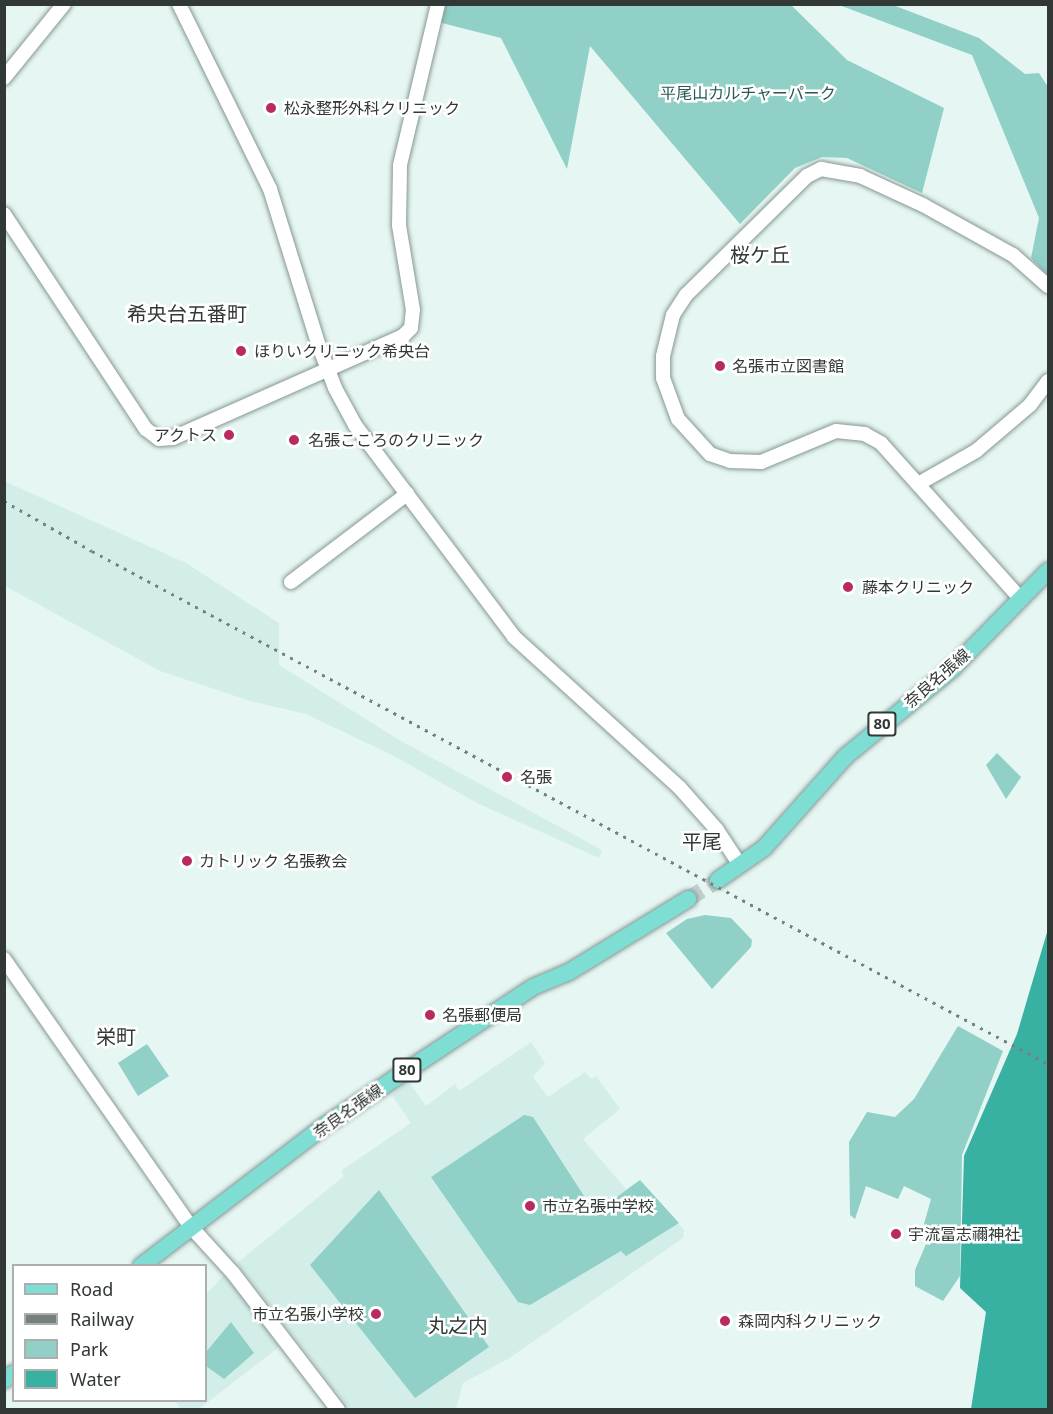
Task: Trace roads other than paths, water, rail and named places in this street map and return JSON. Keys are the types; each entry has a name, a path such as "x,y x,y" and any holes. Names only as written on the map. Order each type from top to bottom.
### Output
{"main road":[{"name":"奈良名張線","path":"718,880 780,832 846,756 953,668 1019,597 1048,571"},
{"name":"奈良名張線","path":"144,1264 327,1124 532,987 569,972 688,899"}],"street":[{"path":"4,78 64,4"},
{"path":"179,4 270,189 327,369 355,425 514,637 679,787 717,830 740,865"},
{"path":"4,213 146,429 159,440 172,438 403,336 411,328 413,310 401,246 398,182 403,146 438,4"},
{"path":"1019,597 881,443 859,432 829,433 761,462 730,461 704,449 678,419 663,378 667,334 678,304 782,199 807,176 821,170 860,176 906,196 1013,255 1048,286"},
{"path":"918,484 976,451 1030,405 1048,381"},
{"path":"291,582 407,494"},
{"path":"4,960 192,1228 233,1273 338,1410"}],"water":[{"path":"1048,929 1048,1409 971,1409 986,1312 960,1288 964,1156 1017,1034"}],"tunnel":[{"path":"688,899 718,880"}],"railway":[{"path":"4,501 92,551 1048,1064"}],"place":[{"name":"松永整形外科クリニック","path":"271,108"},
{"name":"ほりいクリニック希央台","path":"241,351"},
{"name":"名張市立図書館","path":"720,366"},
{"name":"アクトス","path":"229,435"},
{"name":"名張こころのクリニック","path":"294,440"},
{"name":"藤本クリニック","path":"848,587"},
{"name":"名張","path":"507,777"},
{"name":"カトリック 名張教会","path":"187,861"},
{"name":"名張郵便局","path":"430,1015"},
{"name":"市立名張中学校","path":"530,1206"},
{"name":"宇流冨志禰神社","path":"896,1234"},
{"name":"市立名張小学校","path":"376,1314"},
{"name":"森岡内科クリニック","path":"725,1321"}],"district":[{"name":"桜ケ丘","path":"760,254"},
{"name":"希央台五番町","path":"187,313"},
{"name":"平尾","path":"702,841"},
{"name":"栄町","path":"116,1036"},
{"name":"丸之内","path":"458,1325"}],"park label":[{"name":"平尾山カルチャーパーク","path":"748,93"}]}
